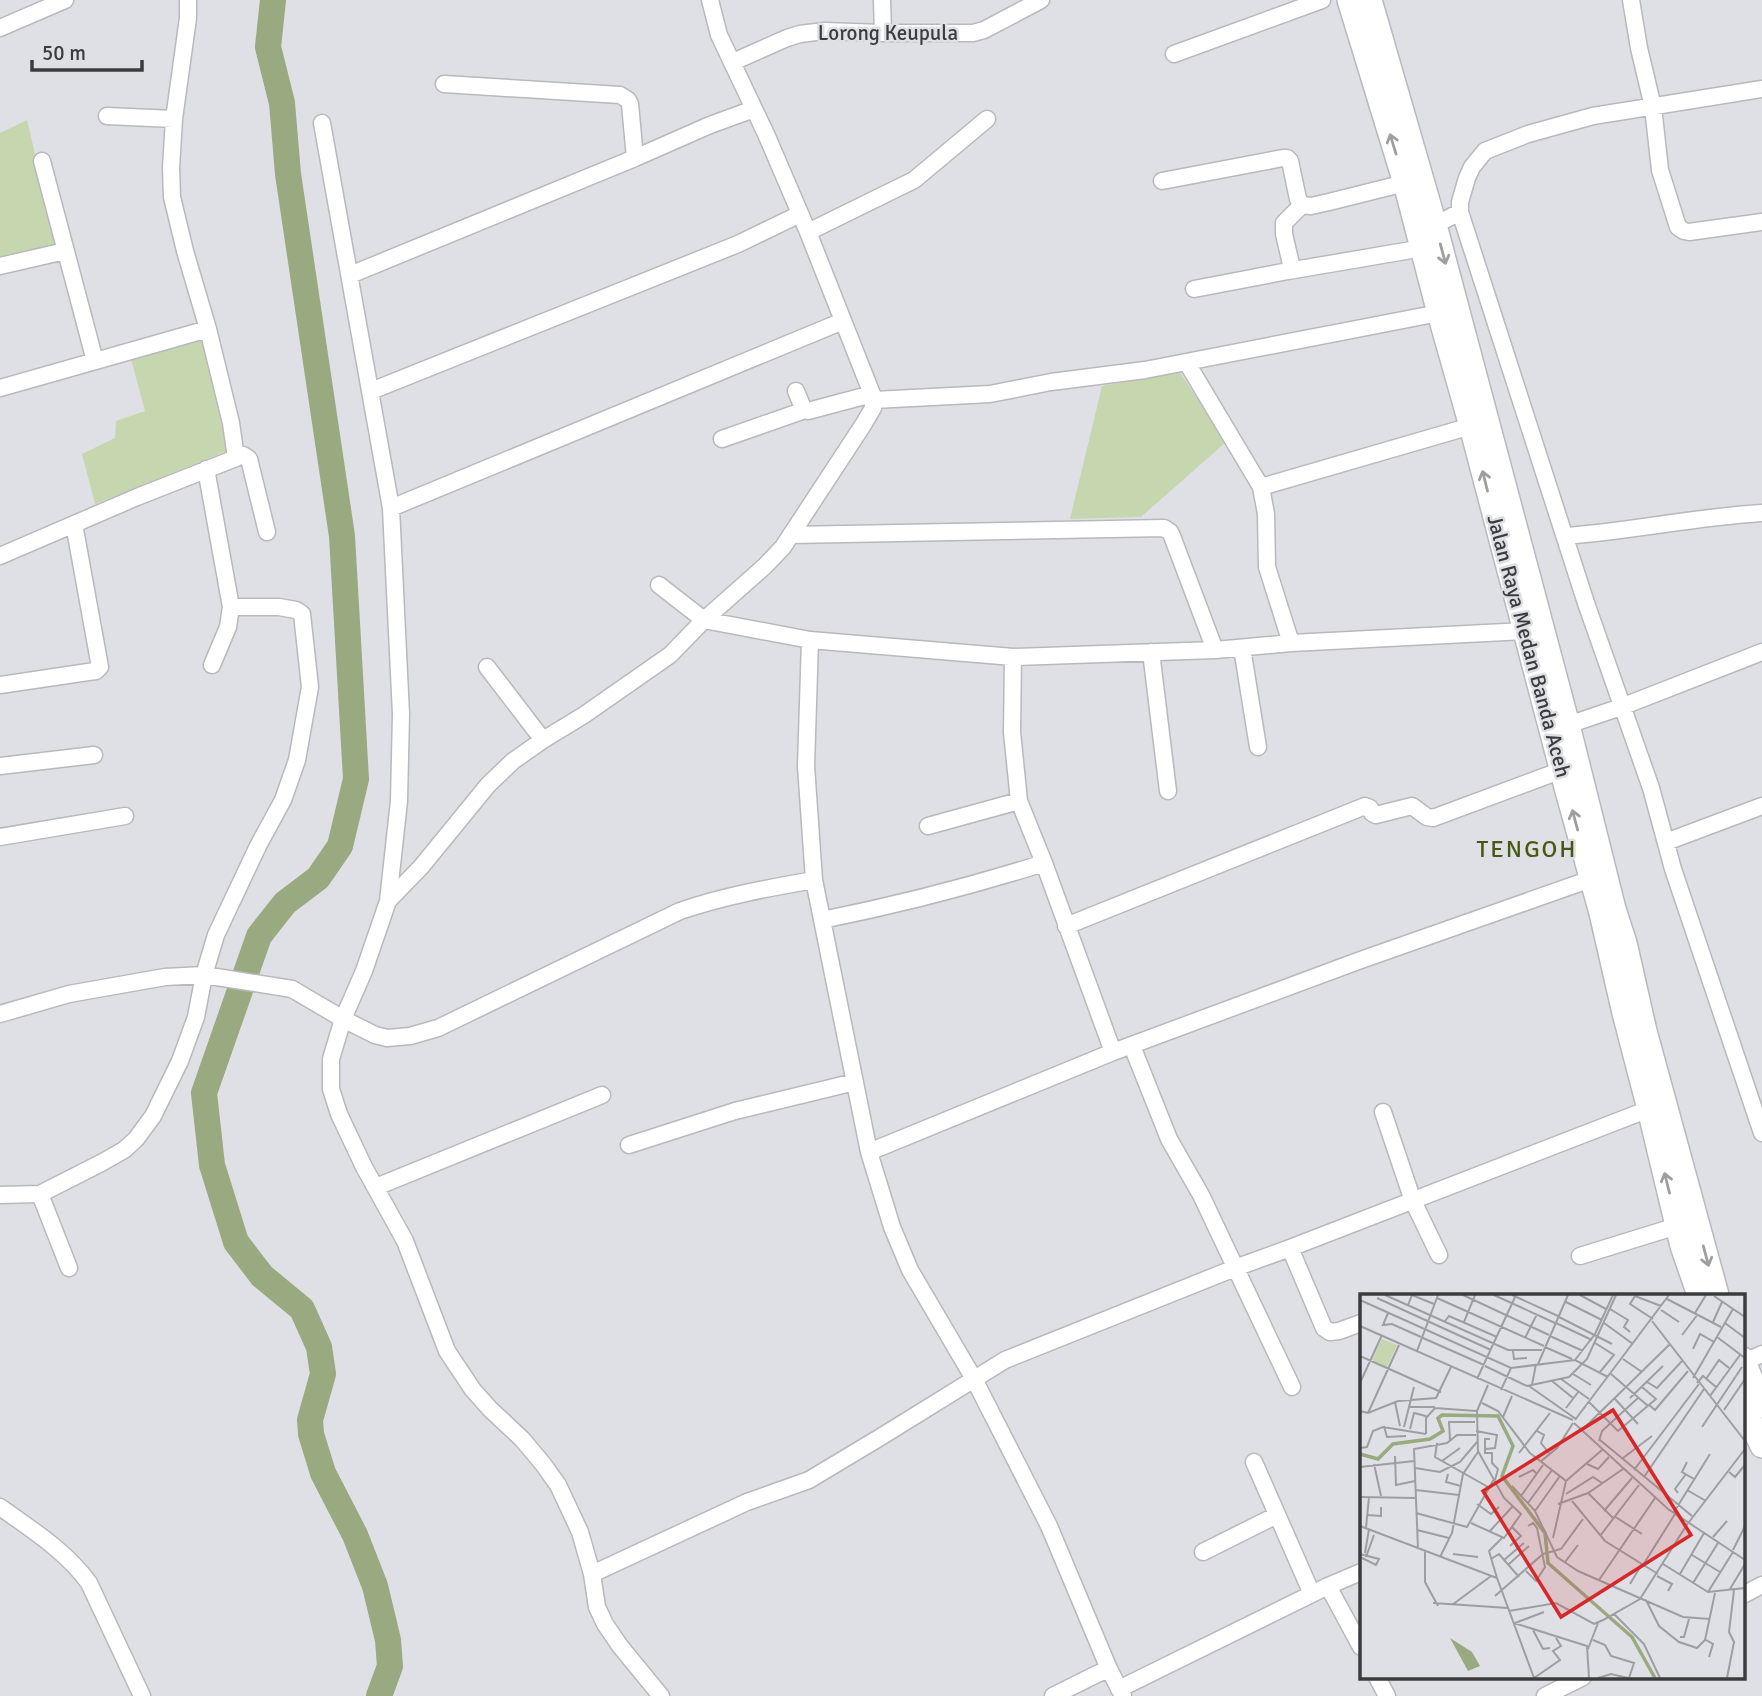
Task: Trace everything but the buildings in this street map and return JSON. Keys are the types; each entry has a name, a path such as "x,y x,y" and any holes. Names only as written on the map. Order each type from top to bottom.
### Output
{"highway":[{"name":"Jalan Raya Medan Banda Aceh","path":"1349,0 1405,183 1425,234 1439,313 1591,879 1625,943 1645,1031 1717,1294"},
{"name":"Jalan Raya Medan Banda Aceh","path":"1370,0 1425,234 1568,725 1608,911 1624,1013 1677,1226 1699,1294"},
{"path":"1750,1359 1753,1407 1762,1446"}],"street":[{"path":"2,21 65,0"},
{"path":"188,0 188,18 174,119 172,197 208,329 231,423 236,458"},
{"path":"388,901 421,867 488,785 513,761 661,662 765,566 783,547 873,408 873,397 808,232 719,34 710,0"},
{"path":"882,0 883,33"},
{"name":"Lorong Keupula","path":"733,62 787,38 824,31 973,33 984,30 1041,0"},
{"path":"1174,54 1322,0"},
{"path":"1631,0 1653,107 1661,170 1678,227 1687,232 1762,222"},
{"path":"444,84 620,95 630,104 635,158"},
{"path":"1762,89 1580,120 1528,134 1485,151 1466,178 1460,202 1460,212 1565,536 1621,707 1651,788 1673,869 1762,1133"},
{"path":"350,275 754,109"},
{"path":"107,116 174,119"},
{"path":"808,232 914,180 988,119"},
{"path":"322,122 391,508 401,714 399,802 388,901 364,971 343,1019 331,1059 331,1089 364,1167 405,1241 447,1351 473,1390 489,1409 522,1439 558,1485 580,1532 592,1574 597,1607 605,1624 661,1696"},
{"path":"1162,181 1287,158 1302,205 1311,206 1405,183"},
{"path":"42,161 94,361"},
{"path":"1288,271 1292,264 1284,234 1284,223 1302,205"},
{"path":"1194,289 1288,271 1425,234 1460,212"},
{"path":"371,391 738,244 800,214"},
{"path":"0,266 65,251"},
{"path":"722,439 805,410 873,397 990,394 1051,382 1187,363 1439,313"},
{"path":"391,508 843,321"},
{"path":"0,388 208,329"},
{"path":"1187,363 1261,487 1266,514 1267,567 1291,643"},
{"path":"796,391 805,410"},
{"path":"1261,487 1471,426"},
{"path":"0,556 243,455 249,458 267,532"},
{"path":"206,470 231,607 228,627 212,665"},
{"path":"1565,536 1762,513"},
{"path":"0,685 96,671 100,667 74,524"},
{"path":"791,535 1164,528 1171,531 1215,650"},
{"path":"659,585 704,620 810,640 1013,657 1215,650 1291,643 1525,631"},
{"path":"0,1195 40,1194 101,1163 124,1150 153,1116 180,1061 196,1017 210,975 216,934 283,800 297,760 310,687 300,612 279,607 231,607"},
{"path":"810,640 806,766 814,880 869,1152 892,1227 910,1270 974,1378 1049,1526 1121,1693 1311,1594 1360,1572"},
{"path":"1242,648 1258,747"},
{"path":"1151,652 1168,791"},
{"path":"1568,725 1762,652"},
{"path":"1013,657 1012,732 1019,801 1113,1052"},
{"path":"486,667 543,740"},
{"path":"0,766 94,755"},
{"path":"1066,926 1365,806 1377,815 1412,806 1427,817 1433,818 1562,770"},
{"path":"928,827 1019,801"},
{"path":"1666,842 1762,807"},
{"path":"0,837 125,816"},
{"path":"822,920 978,884 1044,863"},
{"path":"869,1152 1113,1052 1358,961 1591,879"},
{"path":"0,1014 69,994 165,978 210,975 292,989 375,1035 387,1038 411,1036 438,1028 680,911 709,901 814,880"},
{"path":"1132,1046 1169,1139 1201,1195 1292,1387"},
{"path":"629,1145 735,1111 855,1082"},
{"path":"376,1188 601,1095"},
{"path":"592,1574 747,1502 809,1480 1005,1360 1235,1268 1649,1110"},
{"path":"1383,1112 1413,1201 1439,1255"},
{"path":"40,1194 69,1268"},
{"path":"1580,1256 1677,1226"},
{"path":"1290,1248 1324,1328 1329,1332 1339,1331 1360,1323"},
{"path":"1254,1461 1311,1594"},
{"path":"0,1507 57,1550 83,1574 142,1696"},
{"path":"1203,1552 1278,1515"},
{"path":"1744,1594 1762,1585"},
{"path":"1328,1586 1360,1645"},
{"path":"1053,1696 1109,1669"},
{"path":"1378,1678 1387,1696"},
{"path":"1548,1688 1580,1678"}],"green space":[{"path":"27,120 56,244 0,258 0,133"},
{"path":"203,336 227,451 95,504 82,454 115,438 116,421 145,411 131,359"},
{"path":"1179,371 1226,442 1141,517 1070,519 1102,386"}],"waterway":[{"path":"273,0 268,47 282,103 288,174 342,536 356,779 340,846 318,878 285,903 259,936 204,1093 212,1165 236,1242 262,1276 302,1309 319,1347 323,1374 310,1420 311,1434 323,1473 355,1535 375,1586 388,1640 390,1666 379,1696"}],"district":[{"name":"TENGOH","path":"1527,849"}]}
